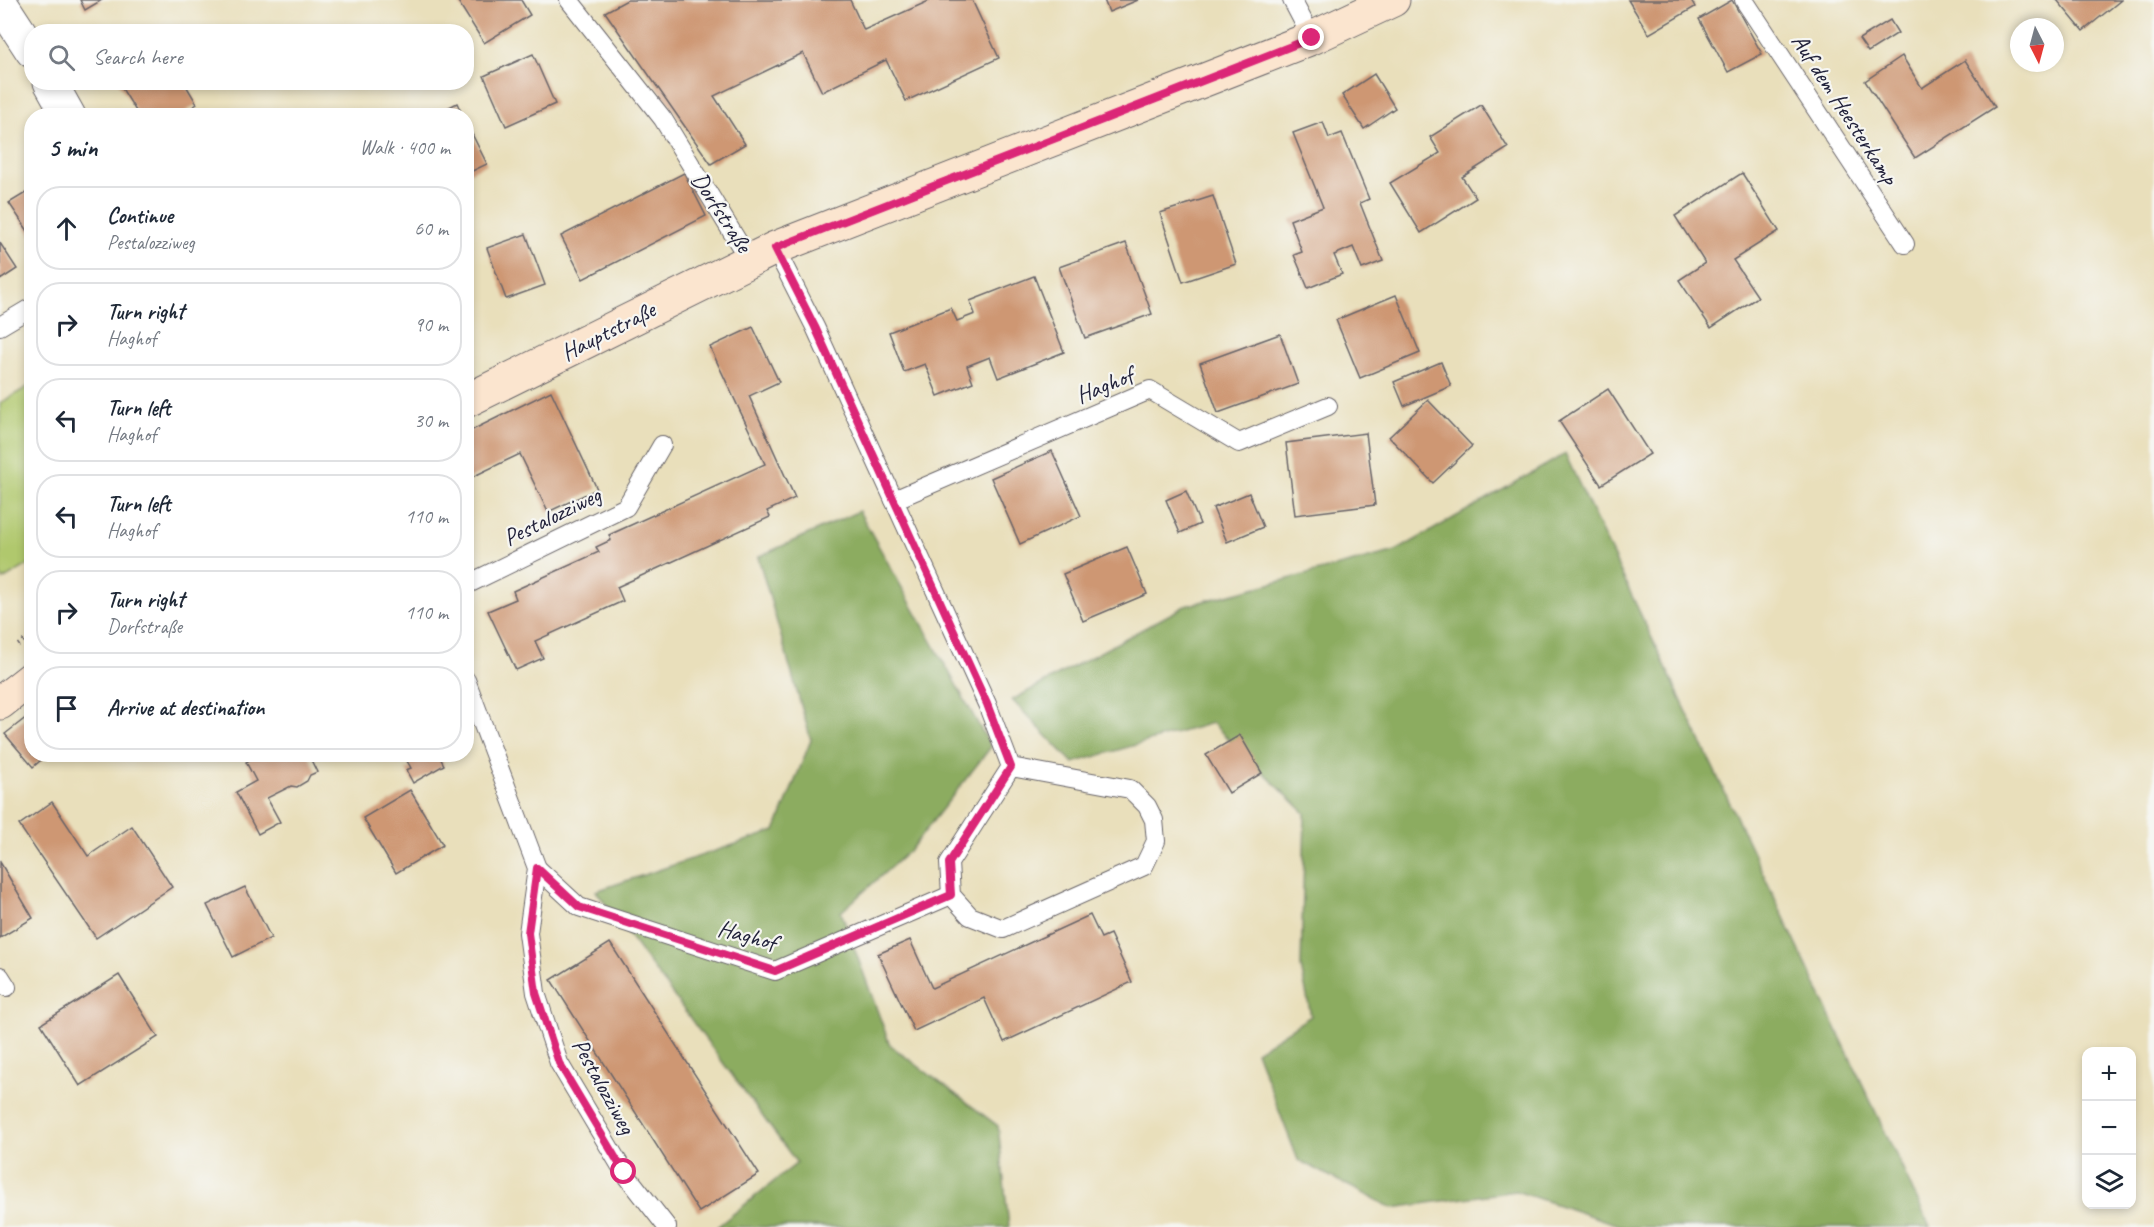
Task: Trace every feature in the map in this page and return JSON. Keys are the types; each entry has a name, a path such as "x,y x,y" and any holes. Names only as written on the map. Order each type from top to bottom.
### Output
{"main road":[{"name":"Dorfstraße","path":"762,254 1312,38 1393,0"},
{"name":"Hauptstraße","path":"474,397 762,254"},
{"path":"0,703 24,684"}],"street":[{"path":"0,2 24,39"},
{"path":"54,90 65,108"}],"lane":[{"name":"Dorfstraße","path":"569,0 663,119 762,254"},
{"path":"1292,0 1312,38"},
{"name":"Auf dem Heesterkamp","path":"1744,0 1905,244"},
{"path":"762,254 815,327 987,704 1011,767"},
{"path":"0,326 24,312"},
{"name":"Haghof","path":"894,500 1150,390 1239,443 1328,406"},
{"name":"Pestalozziweg","path":"474,581 626,507 662,445"},
{"name":"Pestalozziweg","path":"474,701 537,868 528,933 536,993 559,1063 624,1172 667,1227"},
{"path":"1011,767 1130,789 1147,806 1154,820 1156,841 1144,866 1003,929 970,916 951,895 949,863 1011,767"},
{"name":"Haghof","path":"537,868 579,907 775,971 951,895"}],"green space":[{"path":"24,389 24,567 3,580 0,574 0,403"},
{"path":"1565,454 1930,1227 1624,1227 1516,1191 1392,1208 1298,1160 1256,1051 1311,1016 1301,967 1305,813 1212,723 1073,763 1012,700 1185,606 1396,551"},
{"path":"859,511 991,747 911,849 841,912 890,1045 998,1126 1009,1227 717,1227 797,1163 596,891 775,831 811,740 758,557"}],"building":[{"path":"80,0 102,0 85,10"},
{"path":"457,0 521,0 530,15 484,43"},
{"path":"627,0 850,0 864,30 931,0 972,0 999,58 906,101 886,60 822,92 803,53 714,96 745,144 711,164 605,12"},
{"path":"1104,0 1138,0 1109,12"},
{"path":"1628,0 1691,0 1695,7 1649,34"},
{"path":"1732,0 1762,54 1728,72 1699,19"},
{"path":"2057,0 2121,0 2083,31"},
{"path":"1890,20 1898,33 1868,52 1859,39"},
{"path":"533,54 555,104 506,126 484,76"},
{"path":"1902,56 1922,88 1965,60 1995,107 1915,158 1865,81"},
{"path":"1374,74 1395,108 1364,129 1342,95"},
{"path":"123,90 189,90 197,104 191,108 134,108"},
{"path":"457,103 459,108 447,108"},
{"path":"1481,105 1508,148 1462,177 1476,198 1421,233 1390,183 1440,153 1430,137"},
{"path":"1323,122 1329,138 1342,133 1369,199 1360,203 1383,261 1362,269 1353,247 1334,255 1342,274 1308,288 1294,255 1302,252 1290,220 1323,207 1293,133"},
{"path":"474,138 487,164 474,170"},
{"path":"684,173 706,216 583,279 561,236"},
{"path":"1742,173 1779,231 1733,260 1758,297 1711,328 1679,280 1705,263 1675,216"},
{"path":"24,194 24,225 9,203"},
{"path":"1213,196 1236,264 1183,282 1160,213"},
{"path":"526,234 545,285 506,299 487,248"},
{"path":"0,243 17,269 0,280"},
{"path":"1126,243 1152,314 1085,338 1059,267"},
{"path":"1034,276 1064,352 998,378 990,357 967,366 973,382 938,396 925,364 904,372 889,332 951,308 957,321 975,314 970,301"},
{"path":"1396,295 1420,353 1360,378 1336,320"},
{"path":"753,327 779,382 749,396 795,498 767,511 770,517 617,587 623,601 535,641 543,658 516,670 488,611 516,599 513,591 599,552 596,547 611,540 609,535 765,464 710,347"},
{"path":"1280,334 1298,384 1218,413 1200,363"},
{"path":"1441,362 1451,386 1404,406 1394,382"},
{"path":"1608,389 1650,454 1601,485 1559,421"},
{"path":"551,391 597,489 548,512 520,454 474,476 474,429"},
{"path":"1428,400 1472,446 1433,483 1389,437"},
{"path":"1366,433 1375,505 1295,515 1286,443"},
{"path":"1052,451 1081,516 1020,544 991,478"},
{"path":"1186,491 1200,524 1180,533 1166,500"},
{"path":"1249,493 1263,527 1227,542 1213,508"},
{"path":"1127,547 1147,594 1083,621 1063,574"},
{"path":"24,719 24,756 5,734"},
{"path":"1240,735 1262,773 1229,793 1206,755"},
{"path":"29,762 39,762 33,767"},
{"path":"246,762 312,762 317,772 297,787 291,786 267,798 280,822 258,834 236,792 256,781"},
{"path":"408,762 442,762 444,765 413,783 406,770 411,768"},
{"path":"410,790 443,845 396,873 363,818"},
{"path":"52,802 88,856 132,826 172,887 96,938 19,825"},
{"path":"0,862 33,918 0,938"},
{"path":"245,887 271,938 233,957 207,905"},
{"path":"1090,915 1101,938 1110,934 1132,982 1004,1042 984,998 914,1031 878,954 910,940 932,988"},
{"path":"610,943 759,1174 699,1212 551,980"},
{"path":"119,975 158,1037 80,1086 41,1024"}],"route":[{"path":"624,1172 559,1063 536,993 528,933 537,868 579,907 775,971 951,895 949,863 1011,767 987,704 815,327 775,248 1312,38"}]}
